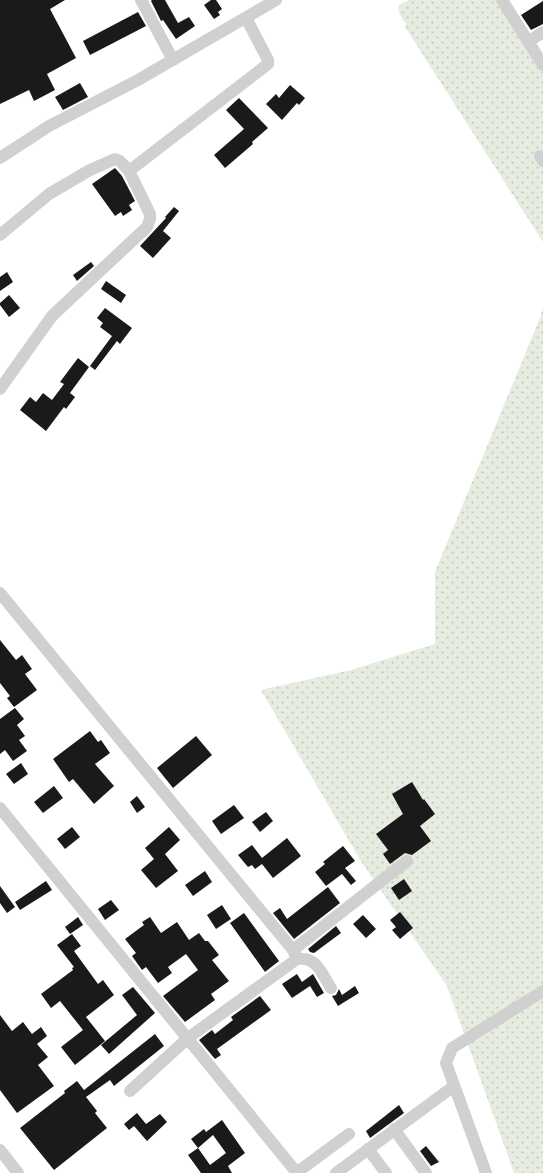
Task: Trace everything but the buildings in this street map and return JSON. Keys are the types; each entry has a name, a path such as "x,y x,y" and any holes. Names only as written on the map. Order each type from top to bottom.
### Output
{"street":[{"path":"141,0 173,60"},
{"path":"0,158 49,126 173,60 276,0"},
{"path":"506,2 543,65"},
{"path":"129,171 268,64 268,60 246,18"},
{"path":"528,42 543,32"},
{"path":"0,235 49,194 90,170 115,159 120,161 129,171 150,214 148,227 52,316 0,389"},
{"path":"0,593 295,954 313,960 331,988"},
{"path":"0,808 296,1173 349,1134"},
{"path":"130,1091 188,1038 408,862"},
{"path":"486,1173 446,1063 452,1048 543,991"},
{"path":"341,1172 394,1129 454,1086"},
{"path":"394,1129 426,1173"},
{"path":"368,1149 386,1173"},
{"path":"1,1154 18,1173"}],"shaded area":[{"path":"409,0 500,0 543,70 543,242 405,27 406,24 400,15 399,5"},
{"path":"543,307 543,1173 514,1173 447,986 362,863 261,690 351,670 435,644 435,572"}]}
